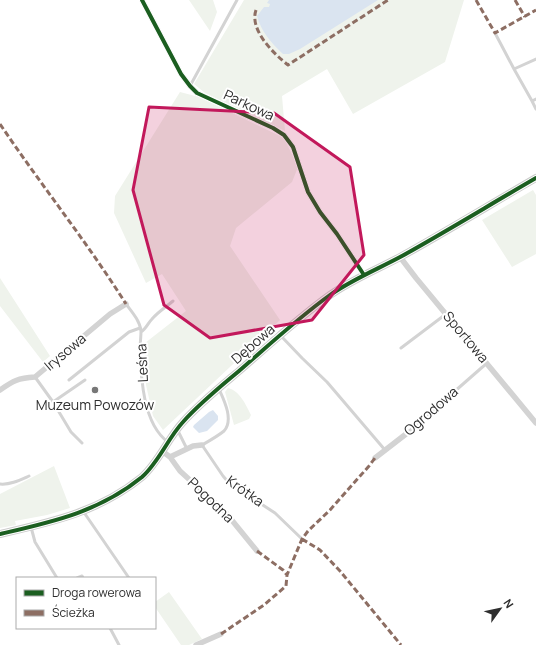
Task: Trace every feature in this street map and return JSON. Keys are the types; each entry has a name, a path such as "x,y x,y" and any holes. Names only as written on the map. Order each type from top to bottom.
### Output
{"street":[{"name":"Parkowa","path":"142,0 181,74 190,86 198,93 273,128 284,135 293,147 308,192 320,212 337,234 364,275"},
{"name":"Dębowa","path":"0,534 83,512 102,503 142,476 154,463 177,429 195,410 280,335 330,295 364,275 400,257 536,178"},
{"name":"Sportowa","path":"400,257 487,363 534,416 536,423"},
{"name":"Irysowa","path":"0,390 20,378 35,377 110,314 126,304"},
{"name":"Ogrodowa","path":"375,458 406,434"},
{"path":"170,457 187,449 202,445"},
{"name":"Pogodna","path":"162,451 170,457 180,471 226,513 257,551"},
{"path":"196,645 221,634"}],"lane":[{"path":"190,86 237,0"},
{"path":"495,33 536,109"},
{"path":"514,69 536,59"},
{"path":"532,101 536,99"},
{"path":"69,380 129,332 144,330 157,314 173,301"},
{"name":"Leśna","path":"126,304 137,319 140,330 143,386 150,420 157,432 168,442"},
{"path":"401,348 446,314"},
{"path":"280,335 327,382 385,450"},
{"name":"Ogrodowa","path":"406,434 487,363"},
{"path":"35,377 53,402 71,432 82,442"},
{"path":"53,402 85,380"},
{"path":"202,445 224,431 229,422 227,411 219,389"},
{"path":"177,429 187,449"},
{"name":"Krótka","path":"202,445 229,483 275,512 302,539"},
{"path":"0,484 5,484 29,476"},
{"path":"83,512 128,577"},
{"path":"31,527 35,542 56,577"},
{"path":"111,629 119,645"}],"highlighted area":[{"path":"149,107 274,113 350,167 364,255 312,320 210,338 164,305 133,190"}],"shaded area":[{"path":"189,0 213,0 217,12 210,31"},
{"path":"244,0 464,0 445,62 353,114 327,69 282,96 285,131 205,93 194,84"},
{"path":"269,0 378,0 300,49 289,54 283,54 274,46 267,36 261,27 257,16 264,7 269,7 270,4 267,3"},
{"path":"180,92 199,97 284,138 298,167 292,182 236,228 230,246 280,320 163,430 153,416 146,385 145,343 186,311 162,274 146,283 114,213 115,196"},
{"path":"533,190 536,195 536,254 512,267 482,220"},
{"path":"0,278 50,356 43,362 0,306"},
{"path":"228,388 239,395 251,415 249,419 234,425 225,392"},
{"path":"213,410 218,416 218,420 207,431 199,433 193,427 194,425"},
{"path":"54,466 70,508 47,515 15,521 16,525 0,528 0,494"},
{"path":"169,592 202,639 189,645 181,645 156,608 156,601"}],"marked path":[{"path":"256,10 255,18 259,33 276,55 288,65 388,0"},
{"path":"476,0 495,33 536,10"},
{"path":"515,0 525,17"},
{"path":"0,124 96,258 126,304"},
{"path":"221,634 264,605 286,586 287,575 302,539 308,531 330,510 375,458"},
{"path":"302,539 320,550 340,571 401,645"},
{"path":"257,551 283,570 287,575"}],"cycle path":[{"path":"142,0 181,74 197,93 273,128 284,135 293,147 308,192 320,212 337,234 364,275"},
{"path":"0,534 38,525 74,514 109,499 126,489 148,471 178,428 196,408 318,304 348,284 419,247 536,178"}],"place":[{"name":"Muzeum Powozów","path":"95,390"}]}
